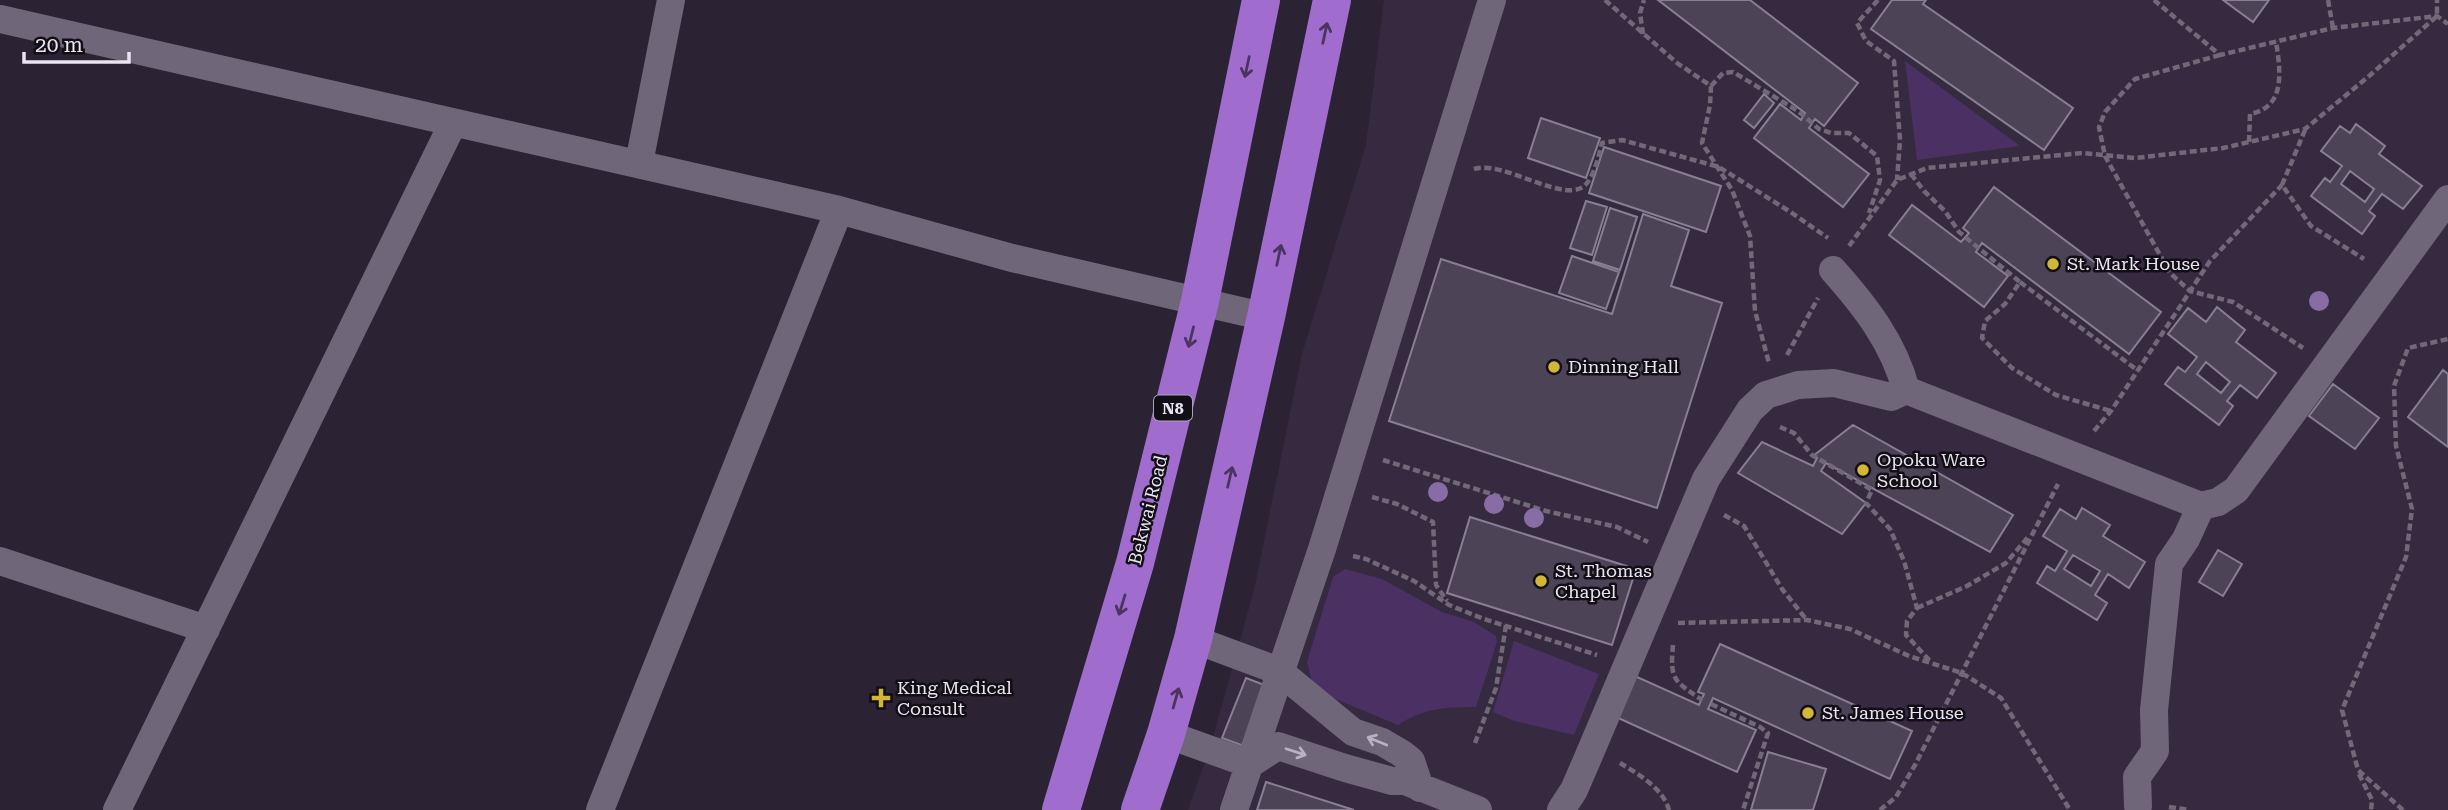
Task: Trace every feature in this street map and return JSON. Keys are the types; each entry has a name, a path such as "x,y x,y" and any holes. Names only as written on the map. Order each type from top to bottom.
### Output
{"highway":[{"name":"Bekwai Road","path":"1061,810 1135,563 1199,301 1261,0"},
{"path":"1140,810 1166,734 1193,639 1266,317 1332,0"}],"street":[{"path":"639,163 671,0"},
{"path":"1234,810 1322,549 1492,0"},
{"path":"0,19 839,210 1012,258 1266,317"},
{"path":"117,810 453,124"},
{"path":"1561,810 1574,790 1706,479 1750,410 1770,388 1834,383 1891,397 1906,390 2201,506 2218,502 2236,490 2448,199"},
{"path":"600,810 839,210"},
{"path":"1840,261 1899,364 1906,390"},
{"path":"2138,806 2137,777 2155,751 2154,710 2169,564 2186,539 2201,506"},
{"path":"0,561 206,629"},
{"path":"1193,639 1279,671 1353,732 1401,752 1410,761 1420,788"},
{"path":"1166,734 1250,764"},
{"path":"1250,764 1278,746 1345,768 1405,781 1478,810"}],"path":[{"path":"1605,0 1677,63 1711,86"},
{"path":"1643,0 1640,13 1643,35"},
{"path":"1878,0 1857,23 1866,41 1894,61 1900,140 1897,180"},
{"path":"2154,0 2220,55"},
{"path":"2329,0 2333,28"},
{"path":"1770,388 1840,261 1897,180 1927,167 2082,153 2134,158 2223,148 2305,129 2437,16 2437,0"},
{"path":"2326,365 2233,302 2190,291 2170,273 2105,156 2099,127 2105,112 2135,79 2333,28 2437,16 2448,24"},
{"path":"2249,142 2250,114 2261,112 2275,96 2281,80 2276,41"},
{"path":"1770,388 1755,312 1750,236 1741,209 1719,167 1702,143 1711,86 1723,73 1733,72 1798,111 1819,129 1849,133 1877,156 1880,180 1868,218"},
{"path":"2305,129 2282,185 2311,226 2391,276"},
{"path":"1437,180 1481,166 1574,192 1586,185 1602,143 1622,139 1719,167 1792,213 1840,261"},
{"path":"1912,174 1924,191 1945,211 1959,232 2020,282 2137,370"},
{"path":"2020,282 2005,304 1985,321 1982,338 2012,368 2056,396 2111,411"},
{"path":"2371,810 2372,800 2358,770 2342,710 2406,557 2412,509 2396,446 2394,386 2409,348 2448,339"},
{"path":"1741,424 1765,419 1794,433 1812,455 1872,490 1866,503 1890,529 1904,561 1917,608"},
{"path":"1353,450 1546,510 1617,527 1674,554"},
{"path":"1341,489 1398,505 1433,522 1436,585 1449,604"},
{"path":"1687,523 1723,514 1744,526 1782,589 1807,620"},
{"path":"1933,664 1906,635 1908,621 1917,608 1967,586 2006,563 2036,527"},
{"path":"1322,549 1366,559 1414,581 1449,604 1627,665"},
{"path":"1702,700 1680,685 1671,672 1676,623 1807,620 1850,629 1933,664 1962,673 2001,698 2070,810"},
{"path":"1475,744 1496,688 1506,625"},
{"path":"1711,704 1768,733 1743,810"},
{"path":"1596,739 1612,750 1608,756 1656,788 1667,802 1669,810"},
{"path":"2358,770 2403,810"}],"shaded area":[{"name":"Opoku Ware School","path":"1384,0 2448,0 2448,810 1188,810 1210,748 1255,586 1302,354 1366,145"},
{"path":"1905,61 2020,146 1917,160"},
{"path":"1345,569 1382,579 1442,612 1474,622 1496,636 1497,642 1476,707 1436,710 1417,715 1398,725 1314,690 1307,662 1333,577"},
{"path":"1514,641 1599,674 1574,735 1514,721 1493,712"}],"building":[{"path":"1658,0 1750,0 1858,83 1824,126 1815,119 1809,128 1869,174 1843,207 1754,138 1780,104 1801,120 1805,113"},
{"path":"1892,0 1926,0 1923,4 2073,108 2044,150 1871,29"},
{"path":"2223,0 2269,0 2253,22"},
{"path":"1764,94 1774,103 1754,128 1744,120"},
{"path":"1541,118 1600,138 1586,178 1528,158"},
{"path":"2356,124 2385,146 2379,154 2422,186 2403,209 2382,194 2369,211 2375,216 2362,234 2311,196 2325,178 2330,182 2342,166 2321,151 2340,126 2350,133","holes":["2350,171 2374,189 2365,202 2341,184"]},
{"path":"1604,147 1721,186 1706,232 1589,193"},
{"name":"St. Mark House","path":"1994,187 2161,312 2129,354 1982,243 1976,252 2008,276 1984,307 1889,235 1912,205 1961,242 1969,233 1963,228"},
{"path":"1586,201 1607,207 1592,255 1570,248"},
{"path":"1610,208 1637,217 1620,270 1593,261"},
{"name":"Dinning Hall","path":"1643,214 1689,230 1671,286 1722,303 1657,508 1389,421 1441,259 1612,314"},
{"path":"1572,256 1619,272 1606,309 1559,293"},
{"path":"2217,307 2245,330 2236,342 2276,373 2257,398 2240,385 2227,401 2233,406 2219,425 2165,384 2178,367 2185,372 2197,357 2168,334 2188,308 2206,322","holes":["2206,362 2230,382 2221,393 2197,374"]},
{"path":"2443,370 2448,374 2448,447 2408,417"},
{"path":"2333,384 2379,418 2355,449 2309,416"},
{"path":"1853,425 2013,515 1990,552 1826,463 1821,471 1866,503 1842,534 1738,473 1762,442 1813,466 1817,458 1813,456"},
{"path":"2082,508 2110,525 2103,536 2145,562 2129,588 2108,574 2095,595 2107,603 2097,620 2037,583 2047,566 2055,571 2067,551 2043,536 2060,509 2076,519","holes":["2073,555 2100,571 2091,586 2064,569"]},
{"name":"St. Thomas Chapel","path":"1470,517 1636,569 1612,645 1447,593"},
{"path":"2218,550 2242,564 2223,596 2199,582"},
{"name":"St. James House","path":"1720,644 1912,731 1890,779 1713,698 1708,709 1756,730 1737,772 1616,717 1635,676 1699,705 1704,694 1698,692"},
{"path":"1246,678 1267,686 1244,746 1222,738"},
{"path":"1768,752 1826,769 1813,810 1751,810"},
{"path":"1266,782 1354,810 1257,810"}],"place":[{"name":"St. Mark House","path":"2053,264"},
{"name":"Dinning Hall","path":"1554,367"},
{"name":"Opoku Ware School","path":"1863,470"},
{"name":"St. Thomas Chapel","path":"1541,581"},
{"name":"King Medical Consult","path":"881,698"},
{"name":"St. James House","path":"1808,713"}]}
